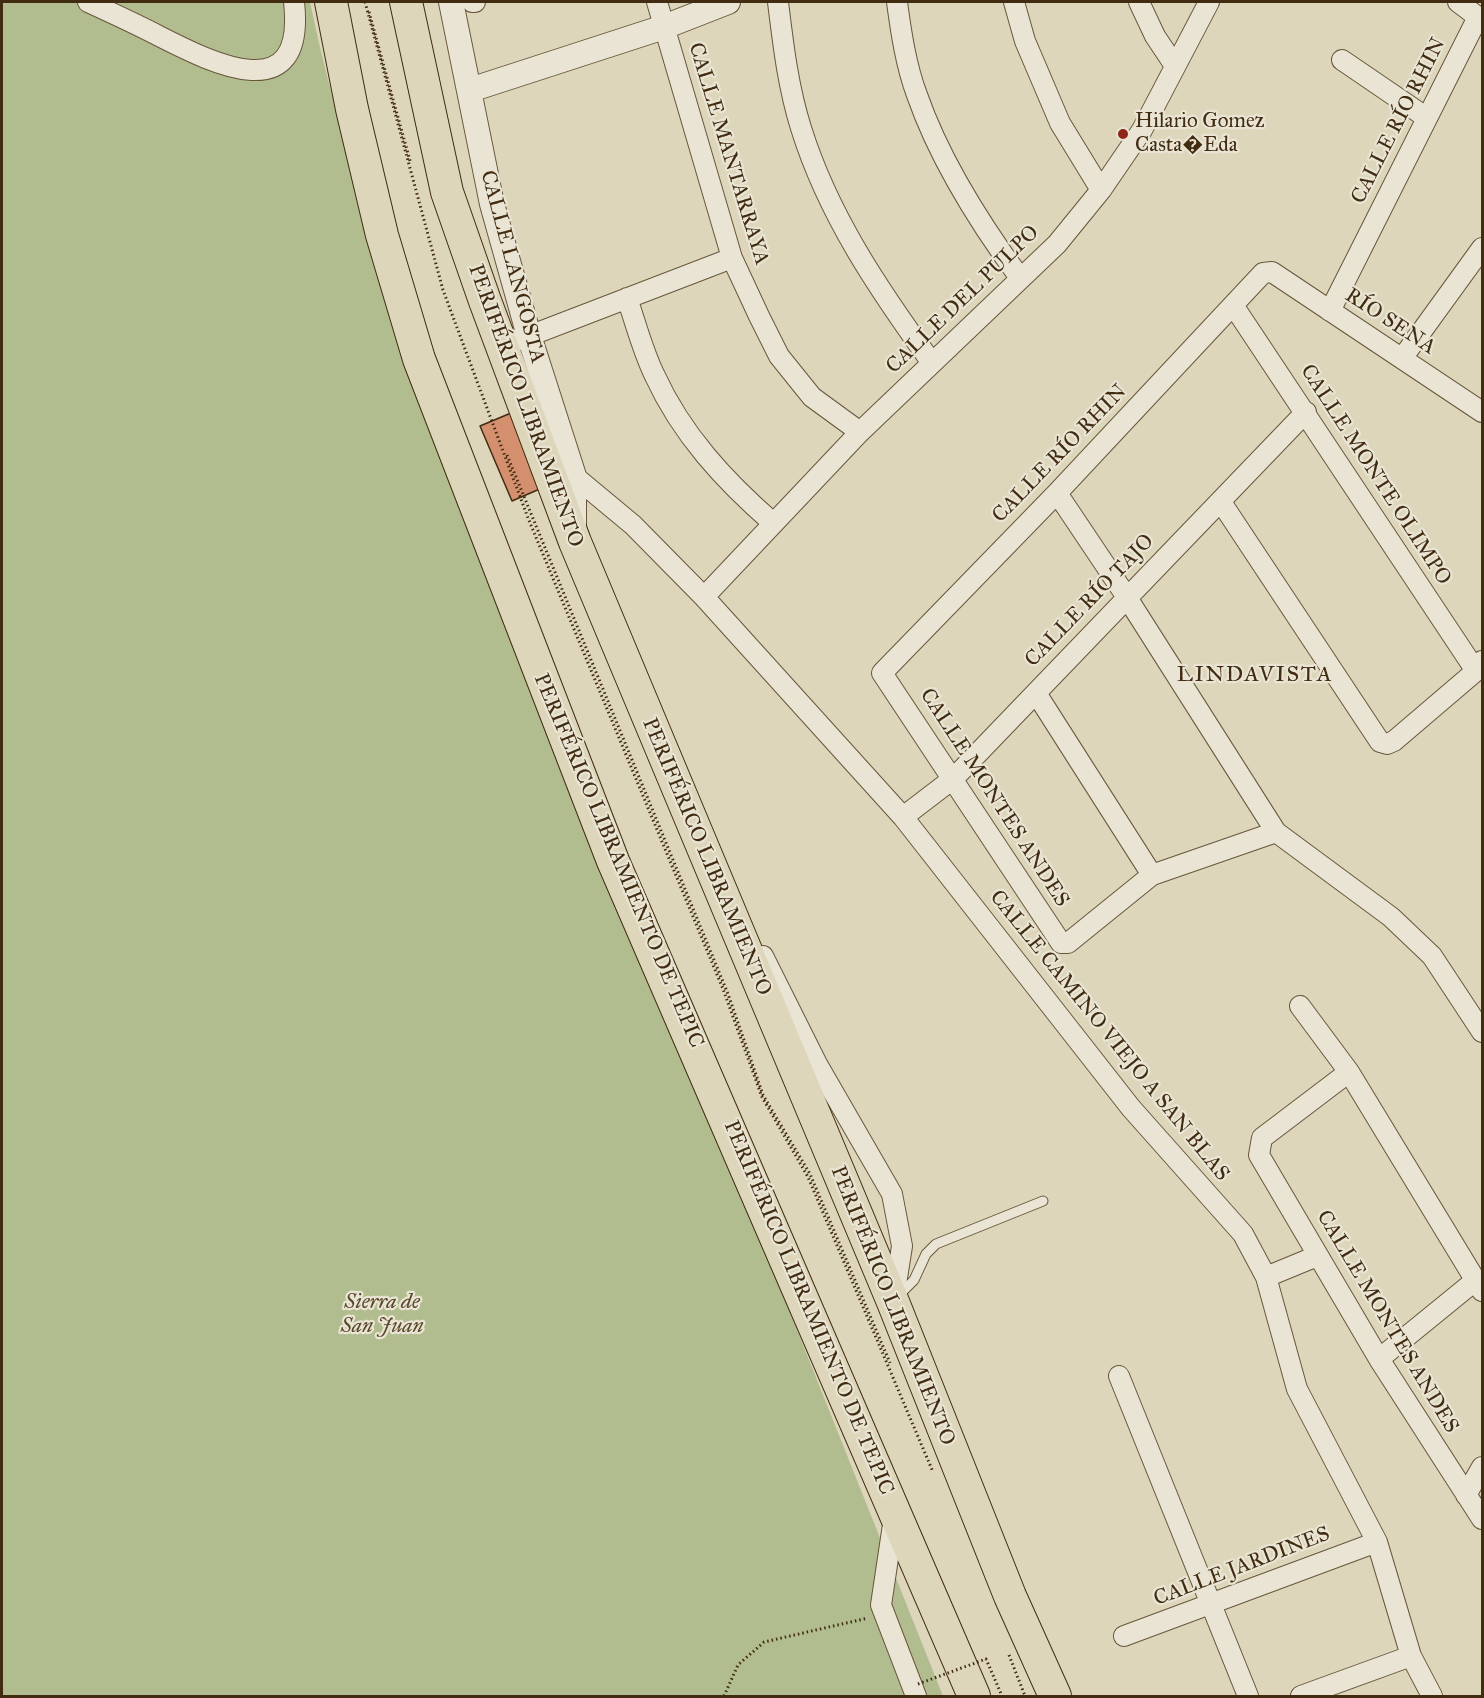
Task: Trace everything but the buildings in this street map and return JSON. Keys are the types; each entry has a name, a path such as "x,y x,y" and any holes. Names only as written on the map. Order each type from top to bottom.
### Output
{"highway":[{"name":"PERIFÉRICO LIBRAMIENTO DE TEPIC","path":"332,2 352,109 382,235 419,359 613,861 974,1696"},
{"name":"PERIFÉRICO LIBRAMIENTO","path":"406,2 447,192 516,342 575,542 892,1302 1010,1596 1055,1696"}],"street":[{"path":"88,2 210,62 248,71 271,67 288,54 295,37 294,2"},
{"name":"CALLE LANGOSTA","path":"451,2 492,204 516,342 574,476 575,542"},
{"name":"CALLE MANTARRAYA","path":"657,2 732,258 779,356 812,397 860,432"},
{"path":"470,90 664,27 728,2"},
{"path":"778,2 783,45 801,127 823,186 852,246 932,363"},
{"path":"897,2 916,95 944,154 982,223 1020,278"},
{"path":"1014,2 1025,41 1060,123 1101,190"},
{"path":"1140,2 1155,36 1175,66"},
{"name":"CALLE DEL PULPO","path":"704,597 860,432 1057,244 1101,190 1143,130 1209,2"},
{"path":"1458,2 1480,19"},
{"name":"CALLE RÍO RHIN","path":"1330,311 1427,118 1480,19"},
{"path":"1342,60 1427,118"},
{"path":"1403,357 1482,248"},
{"path":"516,342 732,258"},
{"name":"CALLE RÍO RHIN","path":"882,673 1057,493 1263,273 1272,272"},
{"name":"RÍO SENA","path":"1272,272 1403,357 1482,412"},
{"path":"627,298 654,376 689,437 734,489 773,523"},
{"name":"CALLE MONTE OLIMPO","path":"1233,305 1479,666"},
{"name":"CALLE RÍO TAJO","path":"903,817 954,778 1126,596 1221,502 1306,412"},
{"path":"574,476 633,525 704,597"},
{"path":"1057,493 1126,596 1276,832 1391,917 1432,956 1477,1010 1482,1032"},
{"path":"1221,502 1380,742 1387,744 1394,741 1479,666"},
{"name":"CALLE CAMINO VIEJO A SAN BLAS","path":"704,597 903,817 1131,1108 1243,1234 1266,1277 1297,1389 1377,1542 1411,1656 1432,1696"},
{"name":"CALLE MONTES ANDES","path":"882,673 954,778 1061,944 1068,943 1152,875"},
{"path":"1036,693 1152,875 1276,832"},
{"path":"723,899 758,946 817,1064 892,1194 902,1246 892,1302"},
{"path":"1300,1006 1349,1072 1479,1286 1379,1359"},
{"name":"CALLE MONTES ANDES","path":"1349,1072 1262,1138 1259,1155 1379,1359 1482,1519"},
{"path":"1266,1277 1317,1257"},
{"path":"1119,1376 1248,1696"},
{"path":"1466,1495 1482,1467"},
{"path":"895,1512 881,1605 917,1690"},
{"name":"CALLE JARDINES","path":"1124,1636 1377,1542"},
{"path":"1301,1696 1411,1656"}],"lane":[{"path":"892,1302 914,1280 926,1254 936,1244 1043,1201"}],"path":[{"path":"365,2 443,290 484,399 723,989 762,1097 808,1177 934,1475"},
{"path":"367,8 371,13 444,289 484,399"},
{"path":"530,517 728,994 763,1095 810,1174 940,1480"},
{"path":"724,1696 738,1665 764,1642 884,1615"},
{"path":"1009,1652 1026,1696"},
{"path":"917,1690 986,1659 1002,1696"}],"green space":[{"name":"Sierra de San Juan","path":"2,2 310,2 328,80 350,158 374,235 429,387 674,1020 943,1696 2,1696"}],"place":[{"name":"Hilario Gomez Casta�Eda","path":"1123,134"}],"district":[{"name":"LINDAVISTA","path":"1255,676"}]}
